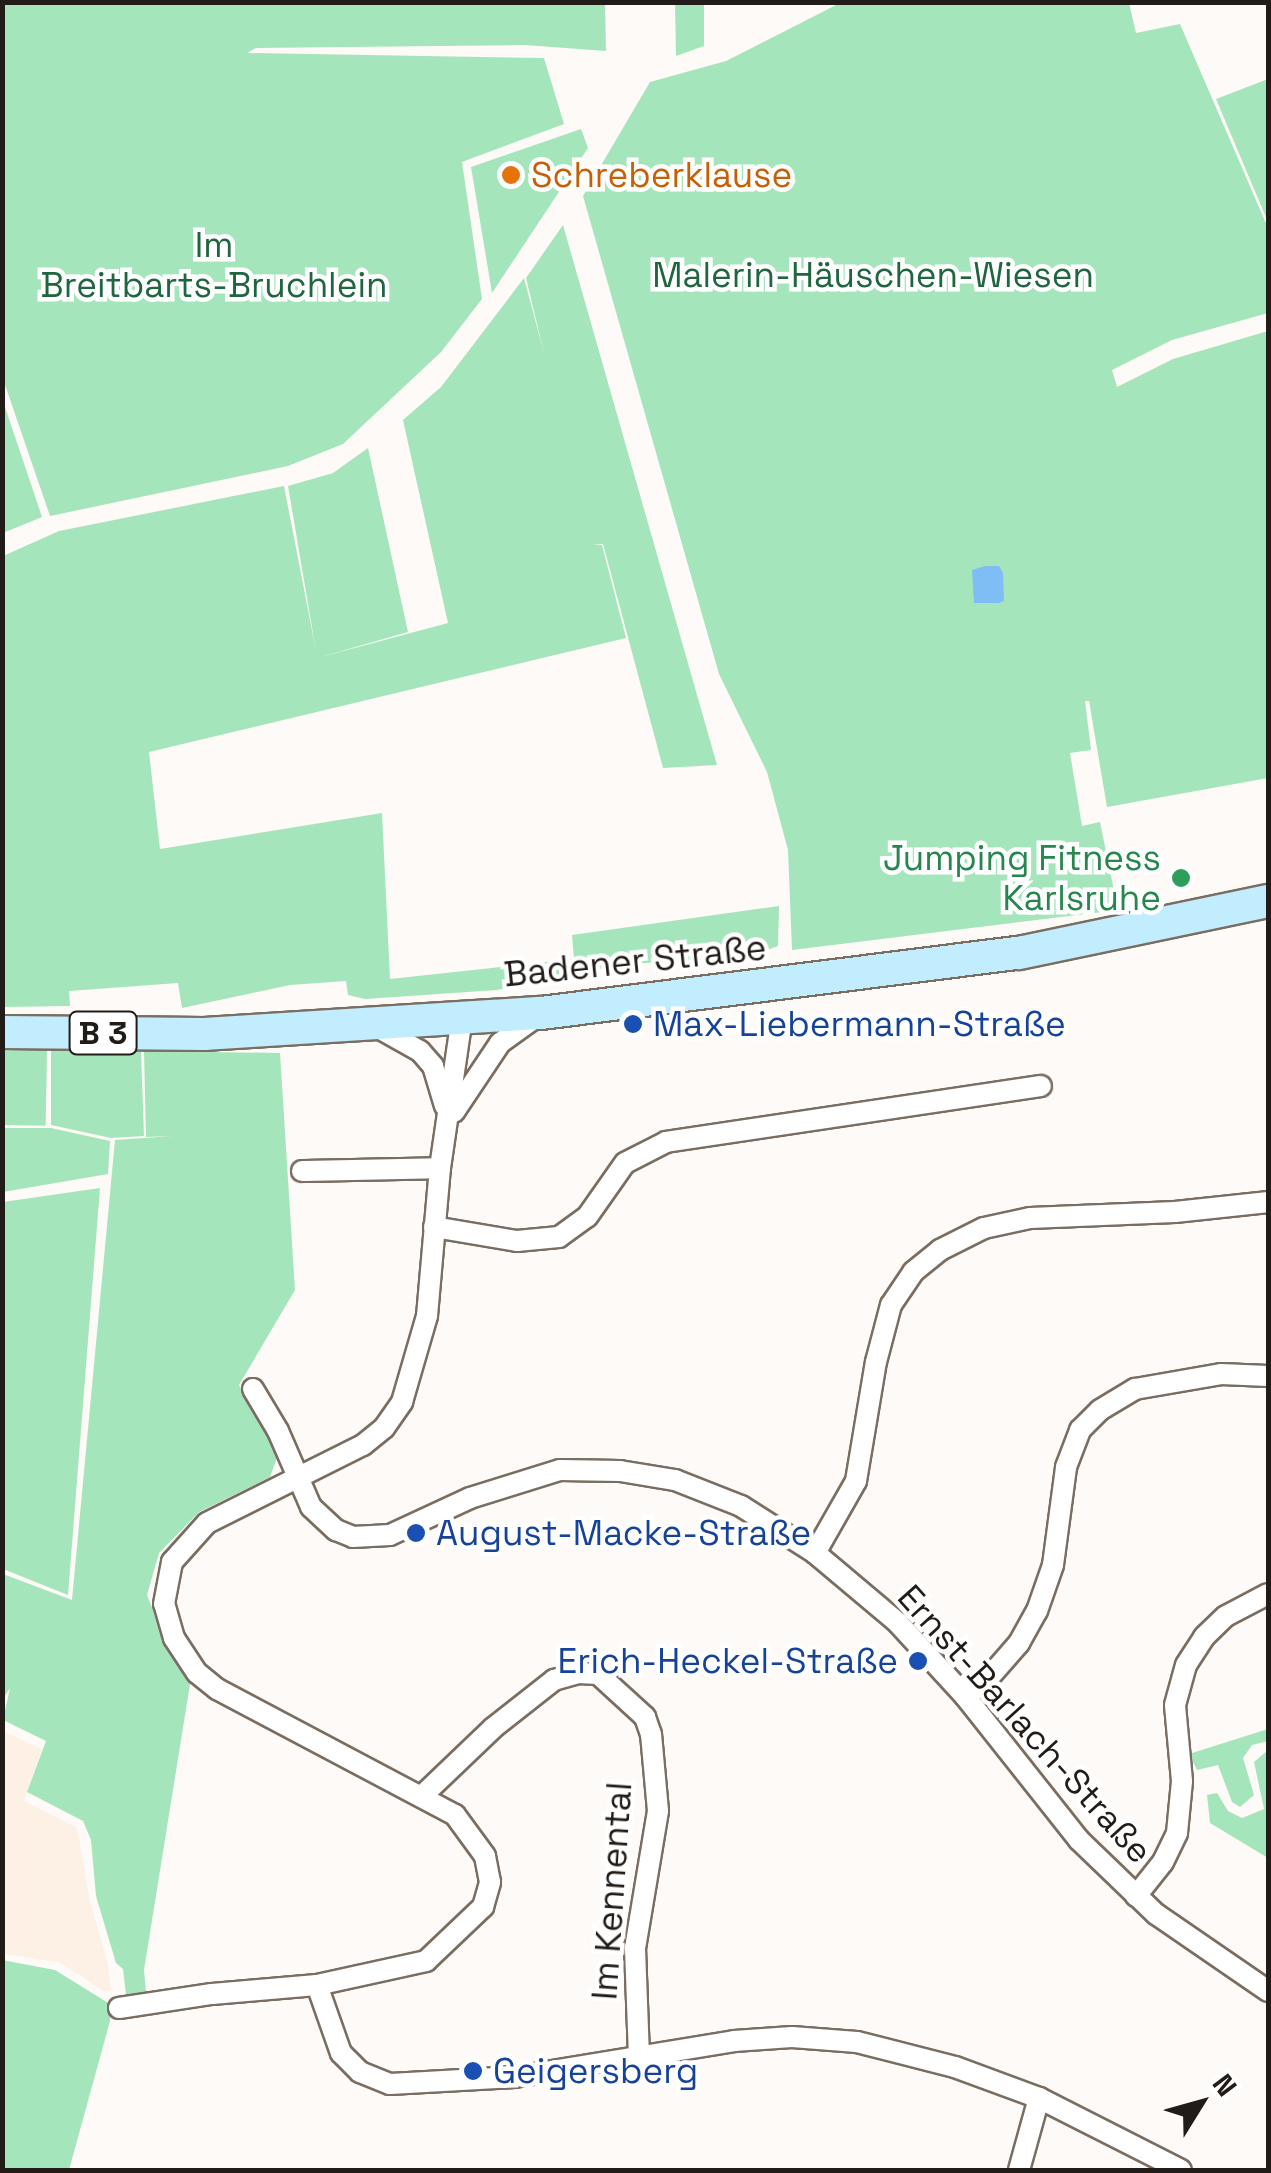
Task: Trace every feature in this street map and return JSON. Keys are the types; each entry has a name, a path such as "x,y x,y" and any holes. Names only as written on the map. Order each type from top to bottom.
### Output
{"main road":[{"name":"Badener Straße","path":"2,1032 204,1034 541,1013 1019,953 1268,901"}],"street":[{"path":"448,1122 493,1052 541,1013"},
{"path":"119,2008 212,1994 317,1986 426,1961 483,1907 490,1882 485,1856 456,1815 423,1794 217,1689 197,1673 174,1638 164,1604 166,1583 179,1551 227,1511 363,1446 384,1428 402,1402 428,1316 440,1168 462,1018"},
{"path":"372,1024 420,1051 433,1066 448,1122"},
{"path":"434,1227 517,1241 559,1237 587,1217 624,1163 666,1142 1041,1086"},
{"path":"302,1171 440,1168"},
{"path":"816,1554 856,1480 876,1362 891,1306 912,1272 940,1250 984,1228 1030,1218 1174,1212 1268,1202"},
{"path":"965,1696 986,1682 1019,1642 1037,1612 1053,1565 1066,1466 1080,1430 1100,1410 1135,1389 1221,1374 1268,1376"},
{"path":"253,1390 300,1479"},
{"name":"Ernst-Barlach-Straße","path":"300,1479 321,1520 352,1537 373,1538 470,1498 550,1472 644,1474 711,1492 816,1554 898,1623 965,1696 1040,1796 1136,1896 1206,1952 1268,1991"},
{"path":"1136,1896 1163,1862 1176,1832 1182,1781 1175,1706 1186,1665 1204,1637 1226,1616 1268,1594"},
{"name":"Im Kennental","path":"423,1794 493,1728 554,1680 578,1673 598,1674 645,1717 652,1734 658,1811 635,1948 640,2056"},
{"path":"317,1986 341,2053 360,2072 390,2084 475,2082 792,2037 857,2042 955,2067 1040,2098 1181,2170"},
{"path":"1019,2170 1040,2098"}],"shaded area":[{"path":"3,1731 42,1749 24,1801 77,1827 111,1990 105,1992 59,1962 3,1954"}],"green space":[{"name":"Im Breitbarts-Bruchlein","path":"2,3 605,3 606,51 525,45 256,48 247,53 544,58 564,124 462,162 482,299 441,352 343,444 288,466 50,516 3,379"},
{"path":"675,3 704,3 704,46 676,56"},
{"name":"Malerin-Häuschen-Wiesen","path":"840,3 1129,3 1136,33 1180,24 1268,228 1268,313 1172,340 1112,370 1117,387 1173,359 1268,331 1268,778 1107,807 1089,701 1085,701 1091,750 1070,753 1082,826 1100,822 1118,910 792,950 788,850 767,772 719,674 583,196 650,82 726,61"},
{"path":"1268,79 1268,222 1216,99"},
{"path":"581,129 588,148 492,293 471,167"},
{"path":"563,225 717,765 663,768 603,544 593,544 602,545 626,638 149,752 160,849 382,813 390,979 574,959 572,935 779,906 778,946 754,955 619,965 497,990 365,999 348,995 346,981 290,985 182,1008 178,983 69,991 70,1006 3,1007 3,556 59,531 284,486 316,651 288,486 333,473 368,448 408,632 317,658 448,623 403,420 441,387 524,278 544,353 526,278"},
{"path":"3,401 42,517 2,533"},
{"path":"3,1049 47,1050 46,1126 2,1125"},
{"path":"51,1050 141,1051 144,1136 111,1138 51,1125"},
{"path":"144,1051 280,1053 295,1290 239,1385 278,1455 270,1477 199,1512 159,1553 147,1595 170,1653 191,1678 144,1970 146,1992 126,1995 123,1969 116,1963 96,1896 91,1840 83,1821 27,1792 46,1741 3,1720 10,1688 3,1699 3,1574 72,1600 115,1140 173,1136 146,1137"},
{"path":"3,1128 51,1128 110,1141 108,1174 3,1192"},
{"path":"100,1188 68,1595 3,1569 3,1202"},
{"path":"1268,1729 1268,1741 1252,1745 1243,1758 1254,1795 1240,1807 1232,1802 1218,1765 1197,1770 1189,1754"},
{"path":"1268,1750 1268,1858 1210,1823 1207,1795 1217,1793 1228,1811 1242,1818 1264,1809 1254,1762"},
{"path":"2,1960 55,1970 110,2004 110,2021 69,2170 3,2170"}],"water":[{"path":"999,566 1003,573 1004,601 974,603 972,570"}],"place":[{"name":"Schreberklause","path":"511,175"},
{"name":"Jumping Fitness Karlsruhe","path":"1181,878"},
{"name":"Max-Liebermann-Straße","path":"633,1024"},
{"name":"August-Macke-Straße","path":"416,1533"},
{"name":"Erich-Heckel-Straße","path":"918,1661"},
{"name":"Geigersberg","path":"473,2071"}]}
